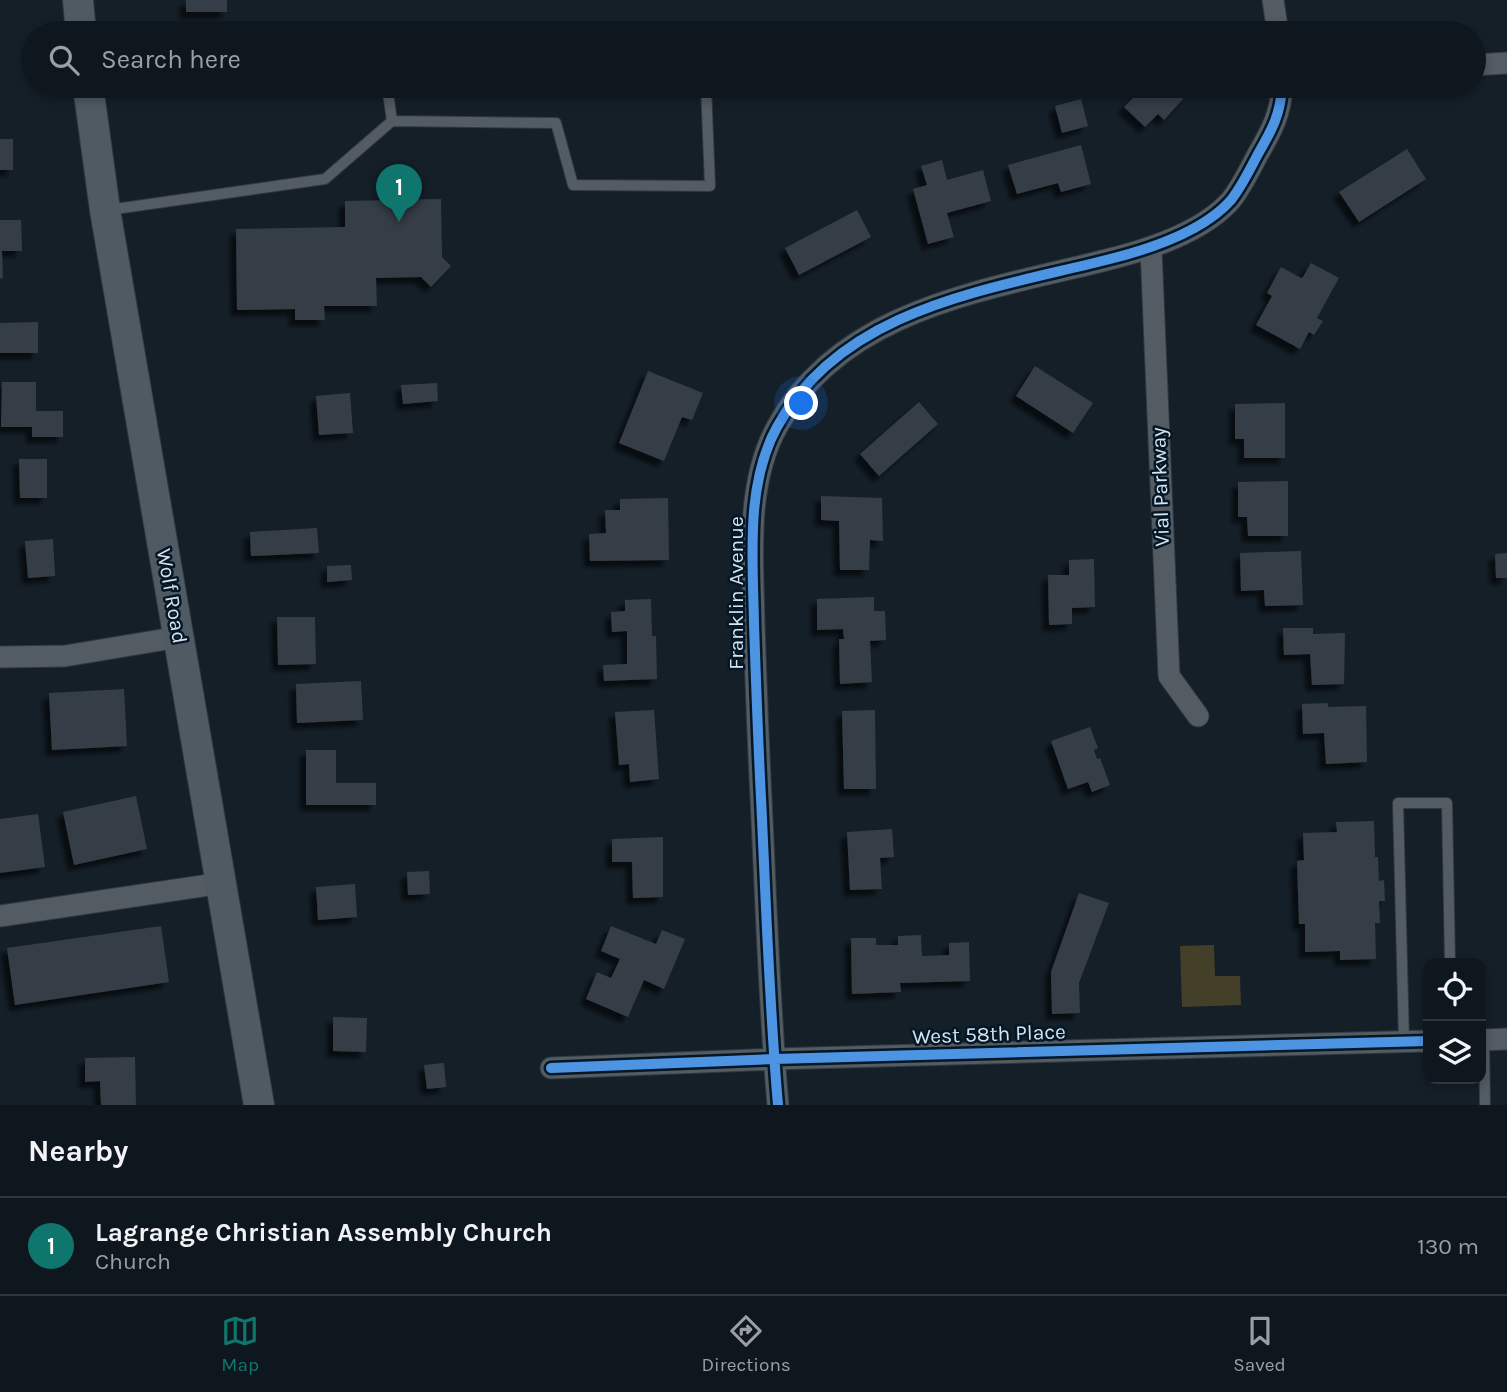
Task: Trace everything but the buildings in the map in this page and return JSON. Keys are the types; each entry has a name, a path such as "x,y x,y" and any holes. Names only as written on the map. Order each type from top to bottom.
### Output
{"main road":[{"path":"78,0 80,21"},
{"name":"Wolf Road","path":"90,98 105,210 259,1105"}],"street":[{"path":"1273,0 1276,21"},
{"path":"1486,64 1507,63"},
{"name":"Franklin Avenue","path":"778,1105 756,691 752,553 758,482 766,451 776,428 795,398 814,377 848,348 881,327 942,302 1151,249 1213,216 1230,201 1244,181 1281,109 1281,98"},
{"name":"Vial Parkway","path":"1151,249 1169,676 1198,716"},
{"path":"0,657 65,656 179,638"},
{"path":"0,916 222,883"},
{"path":"1486,1040 1507,1039"},
{"name":"West 58th Place","path":"551,1068 774,1059 1423,1041"}],"lane":[{"path":"389,98 392,121"},
{"path":"105,210 325,179 392,121 556,123 573,185 710,186 706,98"},
{"path":"1404,1042 1398,803 1447,803 1450,958"},
{"path":"1484,1084 1485,1105"}],"shaded area":[{"path":"1214,945 1215,976 1240,976 1241,1005 1182,1007 1180,946"}],"cycle path":[{"path":"778,1105 766,913 752,549 755,498 760,473 777,427 805,387 839,355 879,330 922,310 967,295 1139,251 1173,239 1205,222 1219,212 1239,189 1268,137 1281,98"},
{"path":"551,1068 774,1059 1423,1041"}],"place":[{"name":"Lagrange Christian Assembly Church","path":"399,222"}]}
